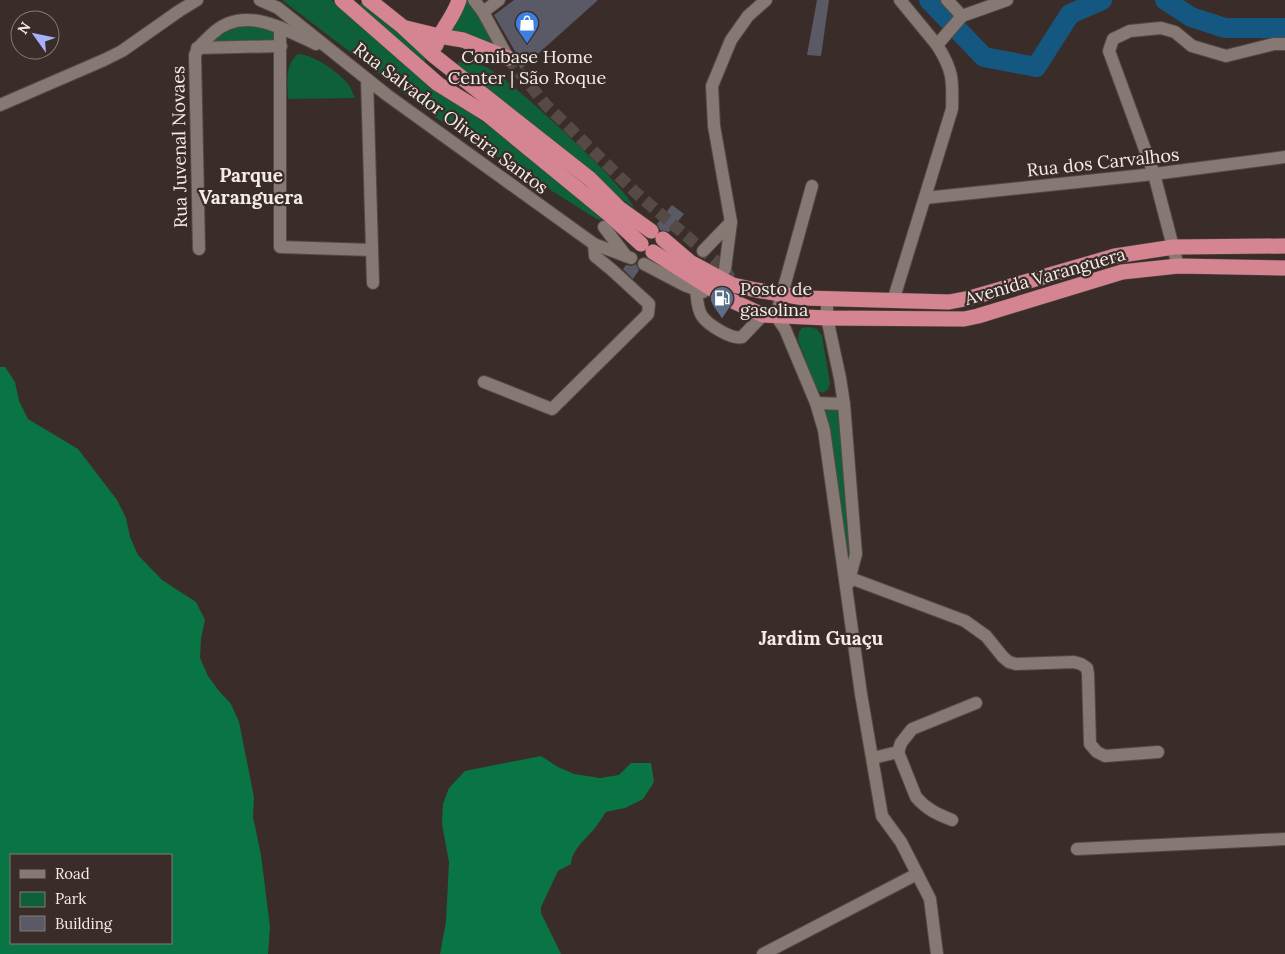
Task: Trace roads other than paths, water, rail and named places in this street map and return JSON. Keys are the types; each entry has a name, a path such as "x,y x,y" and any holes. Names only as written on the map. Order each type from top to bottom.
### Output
{"highway":[{"name":"Avenida Varanguera","path":"342,0 438,84 488,115 607,221 726,298 769,316 964,319 1122,272 1178,266 1285,268"},
{"name":"Avenida Varanguera","path":"369,0 433,54 590,178 619,208 657,235 690,262 733,285 804,298 949,302 970,298 1115,256 1174,247 1285,246"},
{"path":"438,84 431,72 433,54 439,36 456,10 459,0"},
{"path":"403,27 463,40 508,58"}],"street":[{"path":"0,105 104,60 122,50 179,10 198,0"},
{"name":"Rua Salvador Oliveira Santos","path":"260,0 278,8 367,79 594,244 629,257 607,221"},
{"path":"474,0 483,12 508,58"},
{"path":"483,12 499,0"},
{"path":"725,269 731,222 714,126 712,86 732,40 748,16 766,0"},
{"path":"893,301 952,109 953,83 948,63 937,45 900,0"},
{"path":"947,0 955,24"},
{"path":"937,45 955,24 1007,0"},
{"name":"Rua Juvenal Novaes","path":"198,249 195,55 197,48 217,28 232,21 252,19 280,28 334,52"},
{"path":"280,28 280,247 372,250"},
{"path":"1178,266 1154,174 1109,51 1113,38 1130,31 1161,28 1175,32 1192,46 1226,56 1274,44 1285,44"},
{"path":"197,48 281,46"},
{"path":"367,79 373,283"},
{"name":"Rua dos Carvalhos","path":"925,198 1154,174 1285,156"},
{"path":"696,289 702,316 732,337 742,337 769,316 782,294 812,186"},
{"path":"484,382 552,409 648,314 649,304 595,256 594,244 607,221"},
{"path":"704,251 731,222"},
{"path":"644,264 696,289 726,298"},
{"path":"827,299 827,318 844,404 856,554 847,580"},
{"path":"769,316 785,329 816,403 824,430 847,580 861,694 882,816 901,842 930,899 937,954"},
{"path":"816,403 844,404"},
{"path":"847,580 965,621 986,636 1009,662 1016,664 1074,662 1082,664 1087,668 1088,674 1090,744 1097,752 1105,756 1158,752"},
{"path":"952,820 928,810 921,803 916,796 898,752 901,743 912,729 976,703"},
{"path":"873,758 898,752"},
{"path":"1076,849 1285,840"},
{"path":"763,954 918,874"}],"waterway":[{"path":"929,0 984,57 1036,67 1070,14 1102,0"},
{"path":"1165,0 1191,17 1225,28 1285,28"}],"tunnel":[{"path":"508,58 546,105 635,192 725,269 730,278"}],"place":[{"name":"Conibase Home Center | São Roque","path":"527,44"},
{"name":"Posto de gasolina","path":"722,319"}],"district":[{"name":"Parque Varanguera","path":"251,186"},
{"name":"Jardim Guaçu","path":"821,638"}]}
